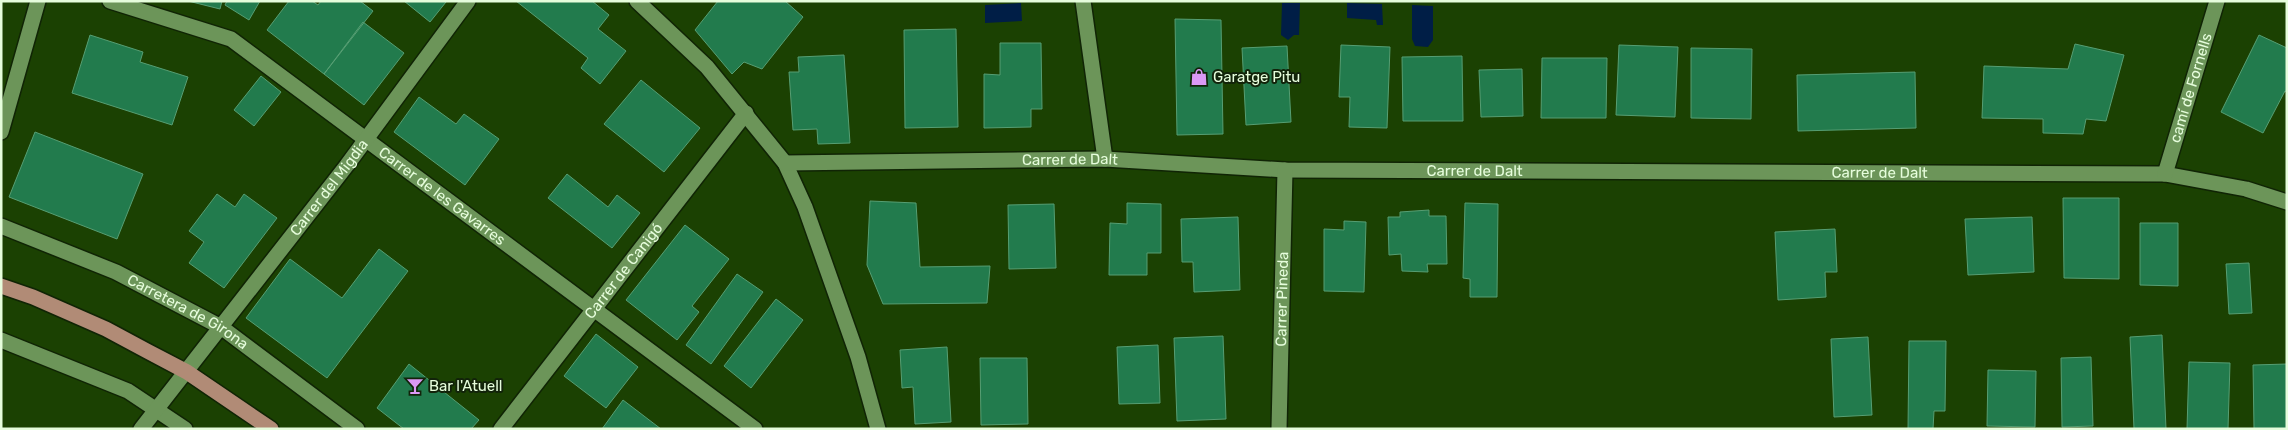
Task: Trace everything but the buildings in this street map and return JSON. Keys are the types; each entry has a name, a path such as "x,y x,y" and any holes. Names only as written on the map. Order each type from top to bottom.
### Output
{"main road":[{"path":"1,286 33,297 106,329 187,372 271,429"}],"street":[{"path":"1,132 38,1"},
{"name":"Carrer de les Gavarres","path":"110,1 231,39 755,429"},
{"name":"Carrer del Migdia","path":"141,429 366,139 468,1"},
{"path":"637,1 707,67 785,163 806,207 858,357 878,429"},
{"path":"1083,1 1105,159"},
{"name":"camí de Fornells","path":"2165,174 2217,1"},
{"name":"Carrer de Canigó","path":"501,429 746,113"},
{"name":"Carrer de Dalt","path":"785,163 1105,159 1285,170 2165,174 2246,189 2287,202"},
{"name":"Carrer Pineda","path":"1278,429 1285,170"},
{"name":"Carretera de Girona","path":"1,226 116,272 220,327 357,429"},
{"path":"1,340 128,391 157,408 185,429"}],"water":[{"path":"1021,3 1022,21 985,23 985,5"},
{"path":"1282,3 1300,3 1299,35 1294,35 1288,40 1281,35"},
{"path":"1347,3 1382,4 1383,25 1377,25 1376,20 1347,18"},
{"path":"1412,5 1433,6 1433,40 1428,47 1415,46 1412,39"}],"place":[{"name":"Garatge Pitu","path":"1199,77"},
{"name":"Bar l'Atuell","path":"415,386"}]}
